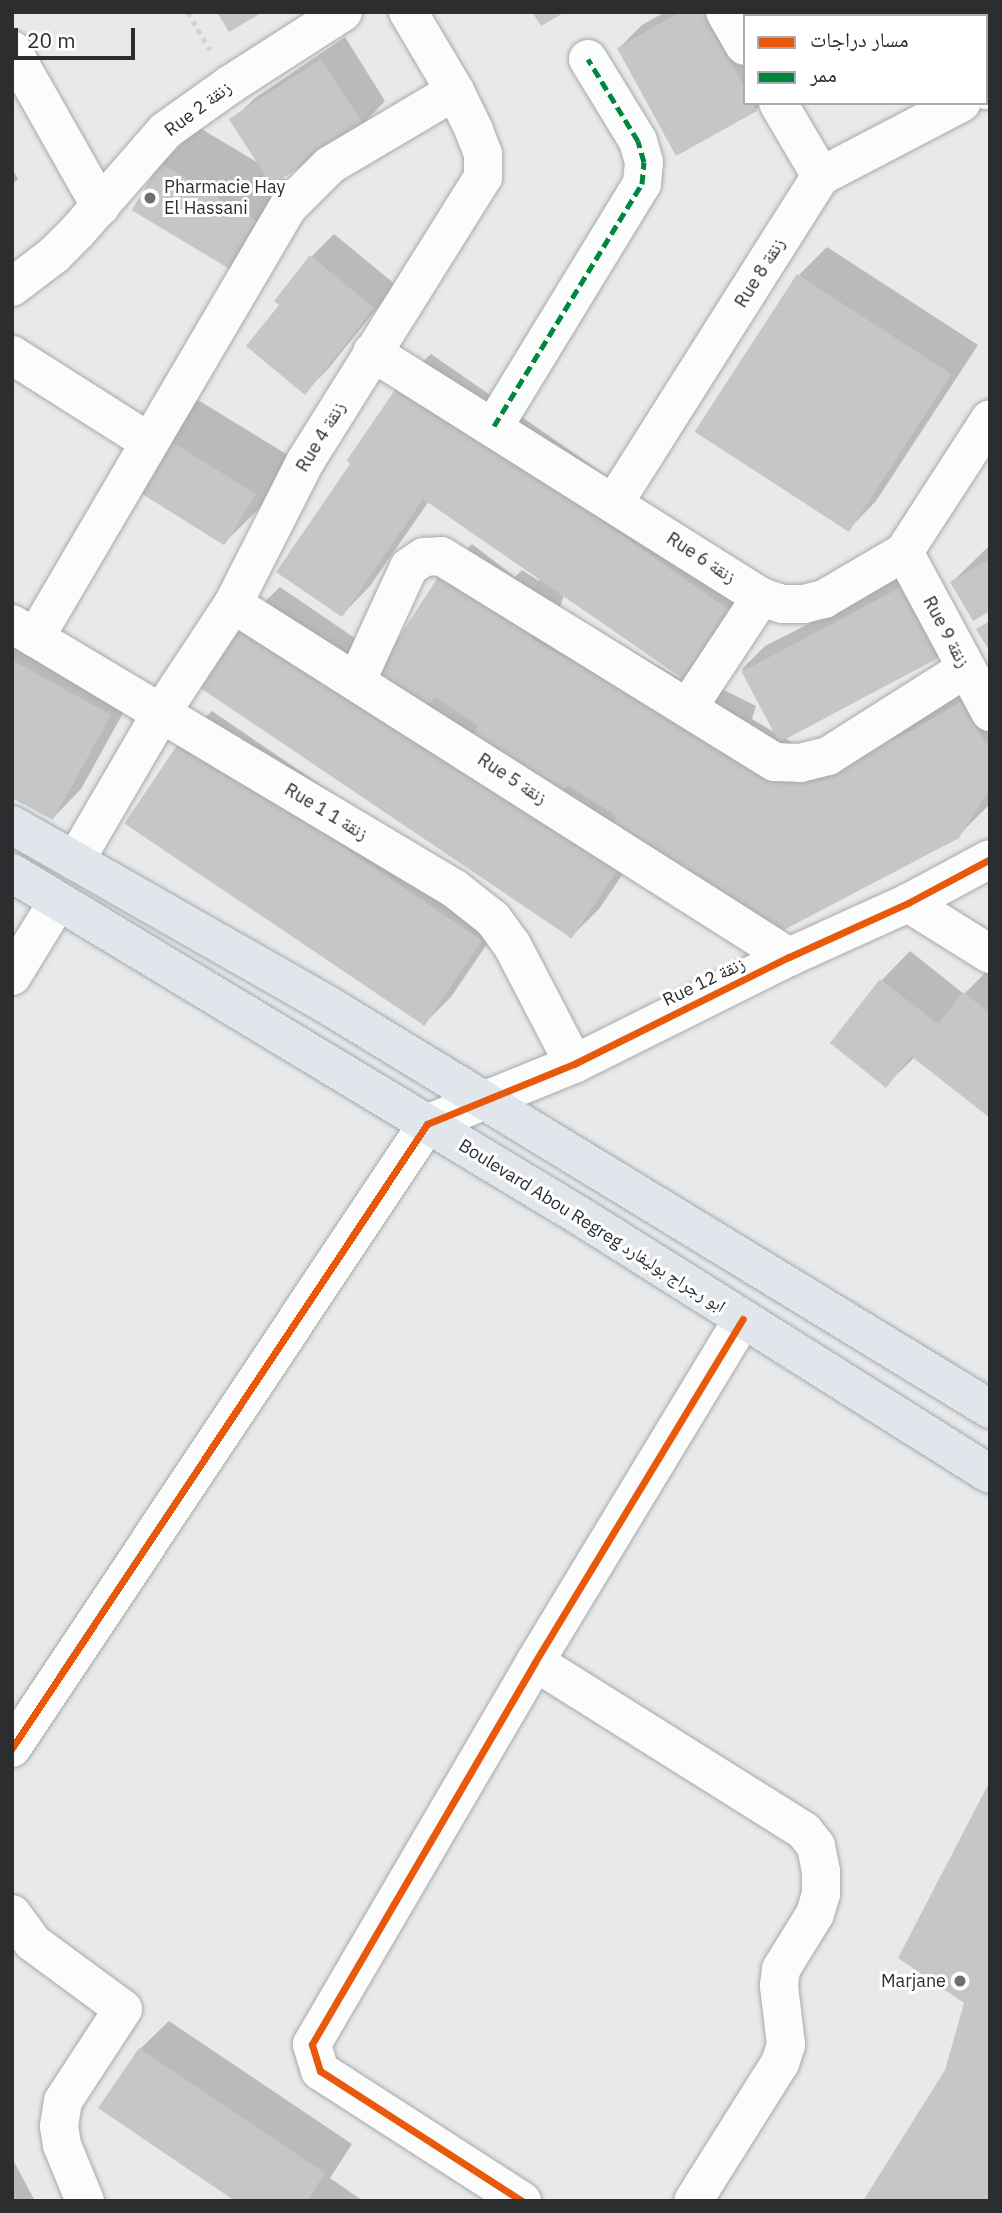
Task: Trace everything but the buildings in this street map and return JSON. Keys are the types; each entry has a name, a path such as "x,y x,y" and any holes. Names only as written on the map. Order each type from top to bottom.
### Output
{"main road":[{"path":"12,825 326,1004 990,1409"},
{"name":"Boulevard Abou Regreg ابو رجراج بوليفارد","path":"12,873 428,1124 990,1474"}],"street":[{"name":"Rue 2 زنقة","path":"12,287 54,255 101,207 165,131 231,84 343,12"},
{"name":"Rue 4 زنقة","path":"75,862 161,713 233,604 305,462 483,177 483,154 455,91 408,12"},
{"path":"725,12 743,43"},
{"path":"12,50 101,207"},
{"path":"494,426 642,184 645,162 638,141 588,59"},
{"path":"24,631 149,442 288,207 330,164 455,91"},
{"path":"779,105 821,176 957,105"},
{"name":"Rue 8 زنقة","path":"614,503 821,176"},
{"name":"Rue 6 زنقة","path":"372,352 494,426 761,597 783,604 804,604 824,599 904,552 990,419"},
{"path":"12,355 149,442"},
{"name":"Rue 9 زنقة","path":"904,552 990,712"},
{"path":"357,680 409,567 424,557 441,556 689,706 775,762 800,763 828,755 965,669"},
{"path":"689,706 761,597"},
{"name":"Rue 5 زنقة","path":"233,604 357,680 789,957"},
{"name":"Rue 1 زنقة 1","path":"24,631 455,888 493,919 512,945 574,1064"},
{"name":"Rue 12 زنقة","path":"428,1124 574,1064 789,957 908,903 990,859"},
{"path":"12,976 58,901"},
{"path":"908,903 990,954"},
{"path":"12,1748 428,1124"},
{"path":"522,2201 320,2071 312,2044 535,1662 743,1319"},
{"path":"535,1662 804,1831 816,1846 821,1871 821,1894 815,1914 781,1969 779,1986 786,2045 780,2063 694,2201"},
{"path":"12,1914 32,1942 123,2009 63,2101 59,2126 62,2145 85,2201"}],"marked path":[{"path":"494,426 642,184 644,162 638,141 588,59"}],"cycle path":[{"path":"12,1748 427,1124 574,1064 789,957 908,903 990,859"},
{"path":"522,2201 320,2071 312,2044 535,1662 743,1319"}],"place":[{"name":"Pharmacie Hay El Hassani","path":"150,198"},
{"name":"Marjane","path":"960,1981"}]}
